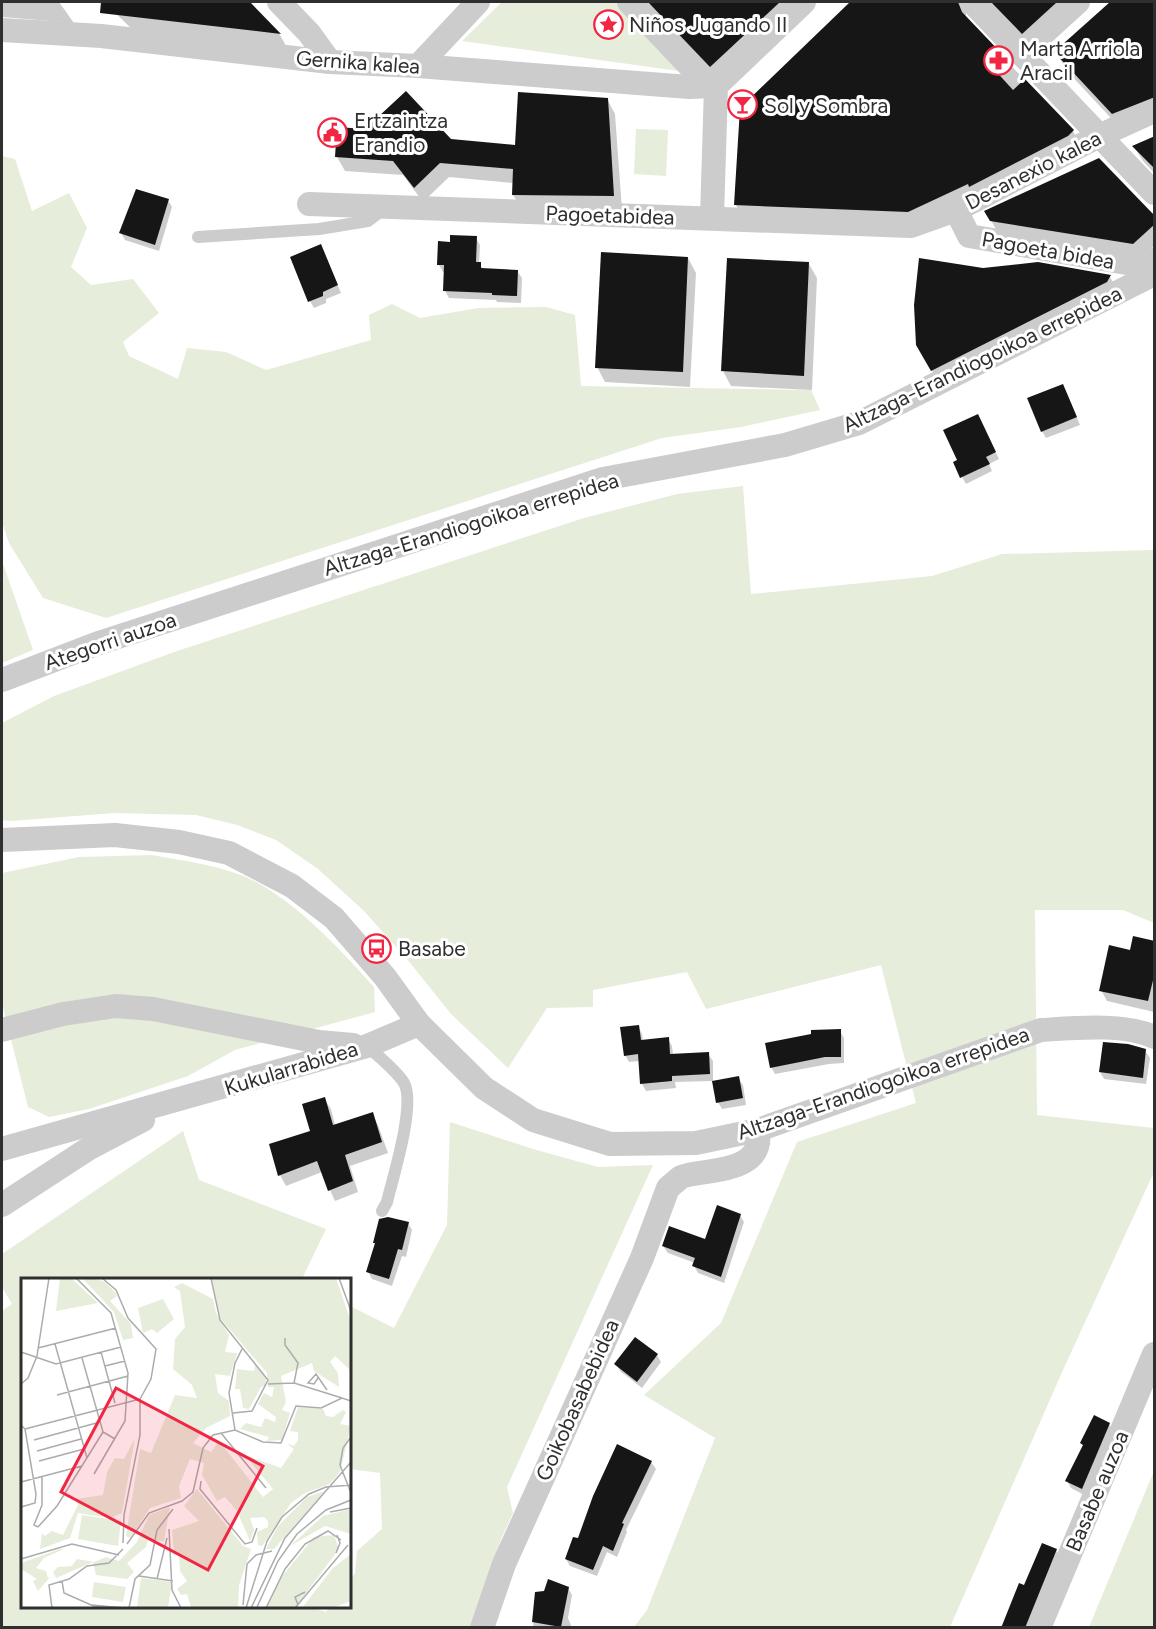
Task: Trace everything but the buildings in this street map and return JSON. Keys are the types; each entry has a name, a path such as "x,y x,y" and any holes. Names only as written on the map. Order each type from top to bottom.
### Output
{"street":[{"path":"279,2 309,33 330,62"},
{"path":"418,66 478,2"},
{"path":"629,2 708,82 712,218"},
{"path":"972,2 1155,193"},
{"path":"1021,54 1078,2"},
{"path":"708,82 790,6"},
{"name":"Gernika kalea","path":"2,30 101,36 330,62 418,66 689,87 708,82"},
{"name":"Desanexio kalea","path":"911,226 956,210 1099,136 1155,111"},
{"name":"Pagoetabidea","path":"309,204 911,226"},
{"name":"Pagoeta bidea","path":"956,210 969,236 1144,266 1155,260"},
{"name":"Altzaga-Erandiogoikoa errepidea","path":"219,603 603,480 785,445 859,423 1155,274"},
{"name":"Ategorri auzoa","path":"2,680 96,644 219,603"},
{"name":"Altzaga-Erandiogoikoa errepidea","path":"2,840 115,835 179,842 229,853 292,886 334,918 385,977 419,1024 484,1088 532,1120 610,1144 696,1143 758,1130 1041,1030 1086,1027 1144,1033 1155,1037"},
{"name":"Kukularrabidea","path":"2,1030 63,1014 117,1006 153,1009 319,1042 367,1046"},
{"path":"367,1046 419,1024"},
{"name":"Kukularrabidea","path":"2,1149 367,1046"},
{"path":"2,1205 88,1149 183,1099"},
{"name":"Goikobasabebidea","path":"482,1628 504,1564 642,1258 668,1188 681,1177 746,1162 757,1150 760,1142 758,1130"},
{"name":"Basabe auzoa","path":"1039,1628 1155,1354"}],"lane":[{"path":"198,237 319,229 369,221 388,207"},
{"path":"367,1046 404,1082 409,1095 405,1127 387,1202 382,1211"}],"green space":[{"path":"502,2 626,2 693,73 462,41"},
{"path":"636,129 668,130 666,176 634,174"},
{"path":"2,156 15,159 32,211 69,193 87,228 71,267 91,285 133,279 159,313 123,342 129,356 178,379 187,348 226,352 266,370 371,340 369,315 392,304 420,318 478,308 546,307 575,315 581,386 811,390 820,410 741,427 662,438 106,618 43,598 9,543 2,522"},
{"path":"743,486 751,594 932,576 1002,554 1154,550 1154,923 1123,910 1035,910 1037,1115 1154,1128 1154,1172 1063,1370 950,1627 634,1627 647,1610 715,1438 644,1395 721,1323 797,1142 916,1103 881,965 706,1009 687,972 593,990 593,1007 547,1008 508,1068 451,1014 407,959 364,911 318,869 276,840 237,825 196,815 114,813 2,820 2,723 54,696 177,651 584,518 677,494"},
{"path":"2,561 33,650 2,663"},
{"path":"151,855 233,872 274,893 320,930 374,987 375,1012 235,1050 188,1076 89,1109 49,1117 28,1107 2,1003 2,873 79,857"},
{"path":"450,1122 598,1167 653,1165 507,1487 513,1513 501,1539 474,1627 2,1628 2,1311 12,1304 2,1287 2,1254 183,1131 199,1180 326,1229 302,1278 21,1278 21,1608 313,1608 326,1612 329,1608 351,1608 351,1579 355,1573 357,1551 382,1529 380,1473 351,1469 351,1306 394,1328 447,1225"},
{"path":"1154,1471 1154,1627 1089,1627"}],"place":[{"name":"Niños Jugando II","path":"608,24"},
{"name":"Marta Arriola Aracil","path":"999,60"},
{"name":"Sol y Sombra","path":"743,105"},
{"name":"Ertzaintza Erandio","path":"333,132"},
{"name":"Basabe","path":"377,948"}]}
